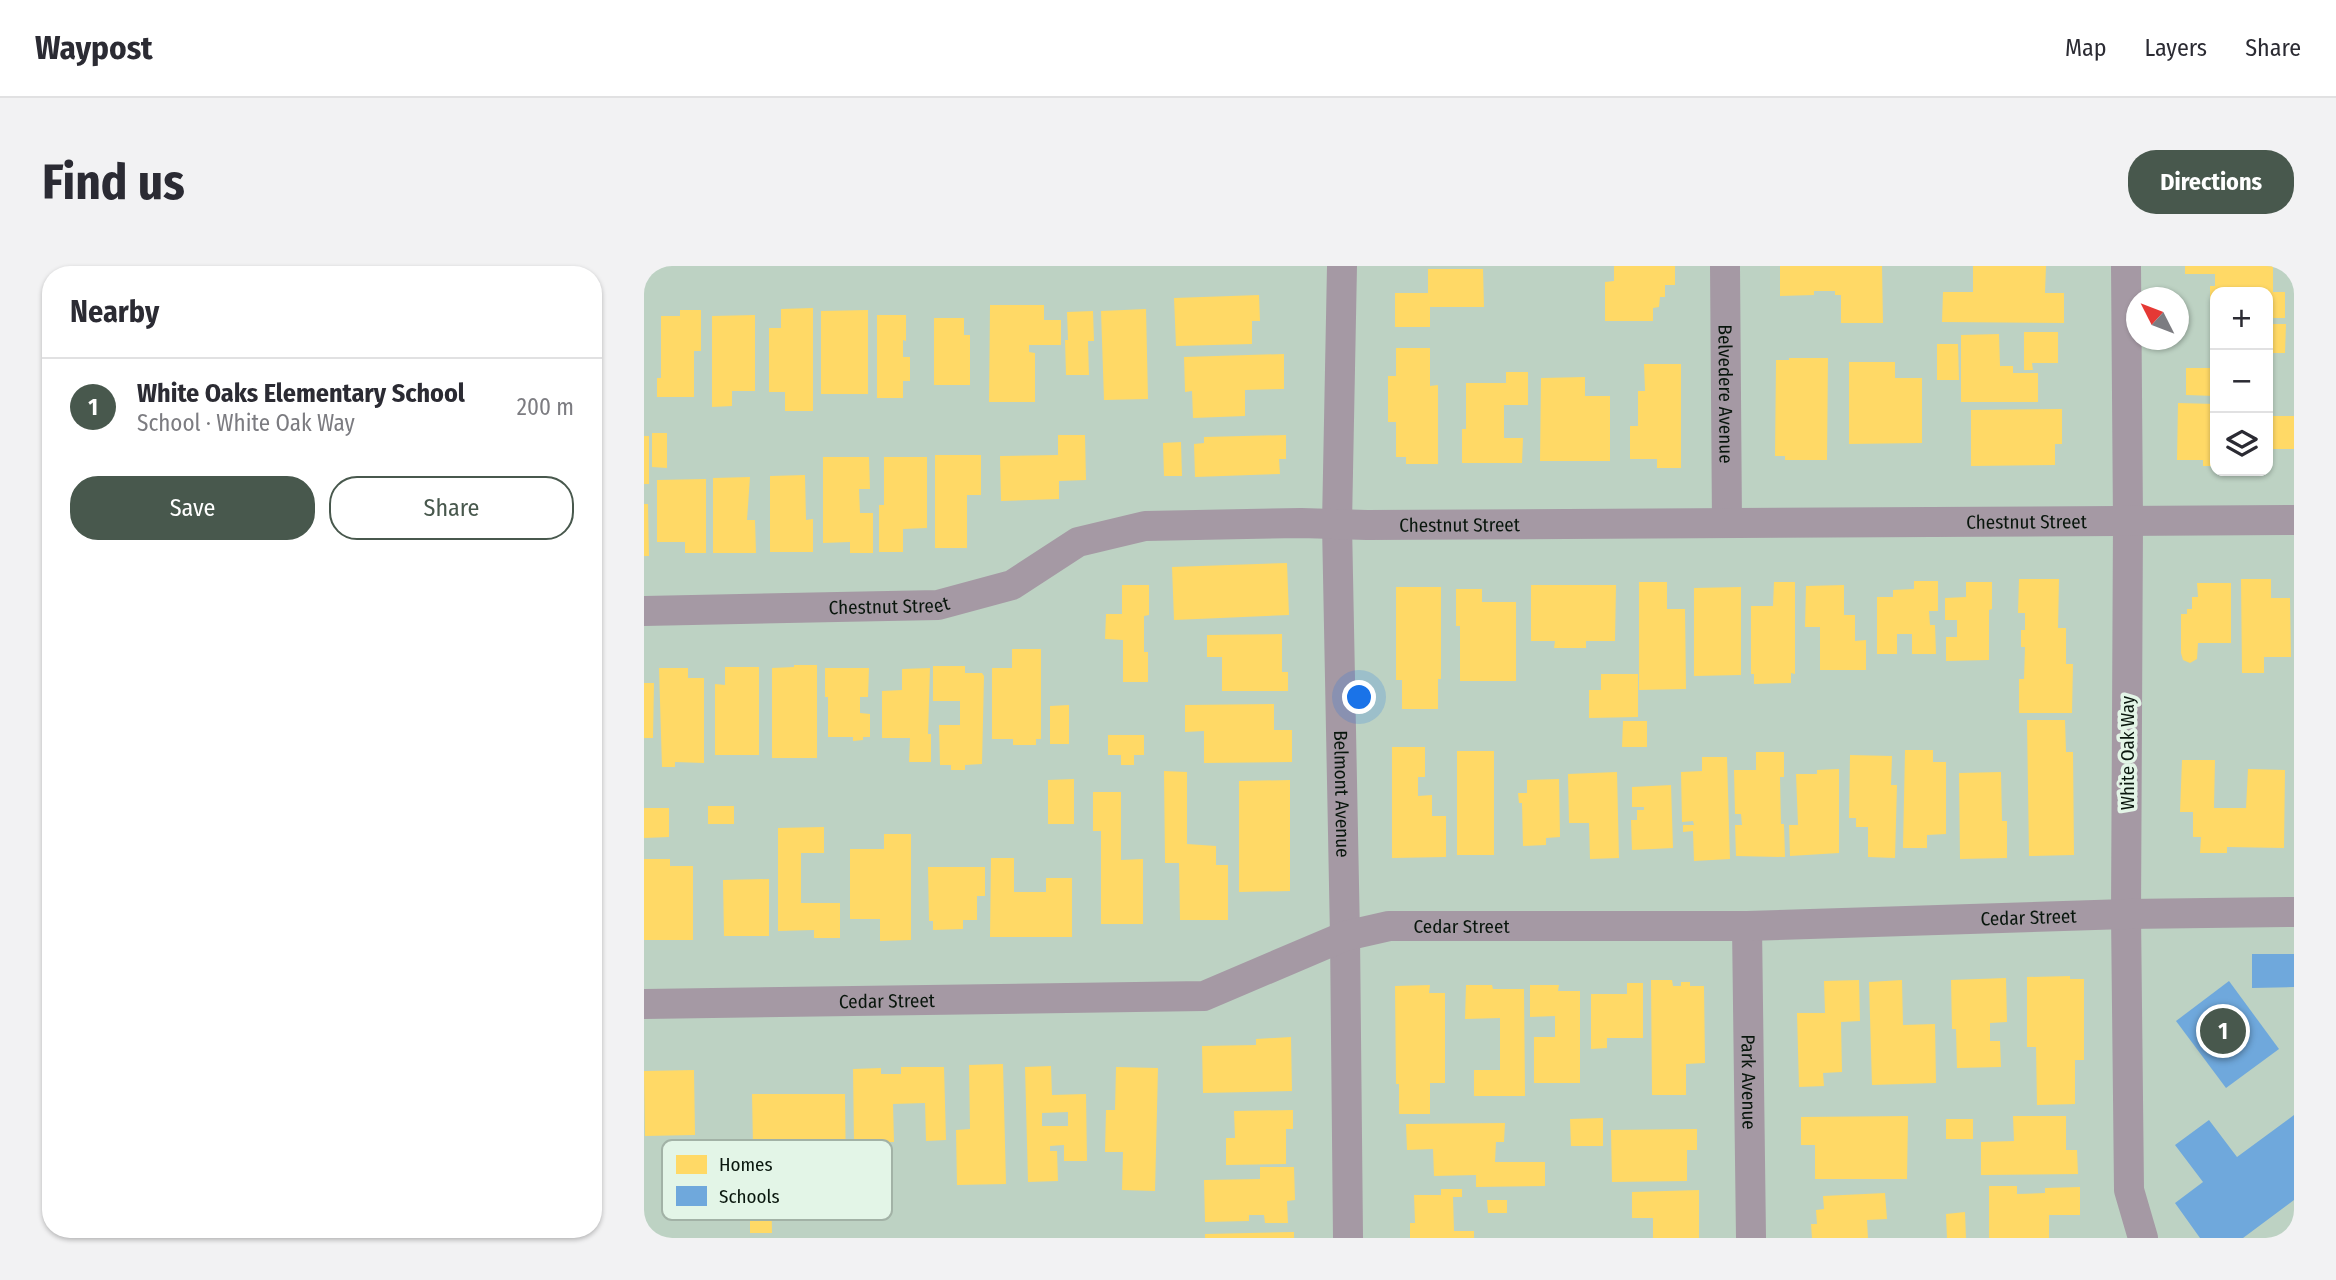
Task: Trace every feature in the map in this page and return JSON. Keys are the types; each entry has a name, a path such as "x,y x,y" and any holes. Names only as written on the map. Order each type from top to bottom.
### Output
{"street":[{"name":"Belmont Avenue","path":"1342,266 1337,524 1348,1238"},
{"name":"Belvedere Avenue","path":"1725,266 1727,523"},
{"name":"White Oak Way","path":"2126,266 2126,914 2129,1190 2143,1238"},
{"name":"Chestnut Street","path":"644,611 938,605 1012,585 1078,542 1145,526 1301,523 2294,520"},
{"name":"Cedar Street","path":"644,1004 1204,996 1345,936 1389,926 1747,926 2126,914 2294,912"},
{"name":"Park Avenue","path":"1747,926 1751,1238"}],"building: Homes":[{"path":"1614,266 1675,266 1675,285 1665,285 1665,297 1660,297 1659,307 1653,308 1653,321 1605,321 1605,282 1614,281"},
{"path":"1780,266 1882,266 1883,323 1841,323 1841,295 1835,295 1835,291 1780,296"},
{"path":"1973,266 2046,266 2045,293 2064,293 2064,323 1942,322 1943,292 1973,292"},
{"path":"2185,266 2273,266 2273,287 2210,287 2215,286 2215,274 2185,274"},
{"path":"1428,269 1483,269 1484,307 1430,307 1430,327 1395,327 1395,293 1428,293"},
{"path":"2273,292 2285,292 2285,318 2273,318"},
{"path":"1259,295 1260,321 1252,321 1252,344 1176,346 1174,298"},
{"path":"990,305 1044,305 1044,320 1061,320 1061,345 1029,345 1029,352 1035,353 1035,402 989,402"},
{"path":"813,308 813,411 785,411 785,392 769,392 769,328 781,328 781,309"},
{"path":"1146,309 1148,399 1104,400 1101,311"},
{"path":"680,310 701,310 701,351 694,351 694,397 657,397 657,378 661,378 661,316 680,316"},
{"path":"868,310 868,394 821,394 821,311"},
{"path":"1093,311 1094,341 1088,341 1089,375 1066,375 1067,312"},
{"path":"755,315 755,391 732,391 732,406 712,407 712,316"},
{"path":"877,315 906,315 903,357 910,357 910,381 903,381 903,398 877,398"},
{"path":"934,318 964,318 964,335 970,335 970,385 934,385"},
{"path":"2273,324 2286,324 2285,353 2273,353"},
{"path":"2024,332 2058,332 2058,363 2032,363 2033,370 2024,370"},
{"path":"1999,334 2000,366 2013,366 2013,373 2038,373 2038,402 1961,402 1961,335"},
{"path":"1937,344 1958,344 1959,380 1937,380"},
{"path":"1396,348 1430,348 1430,386 1438,385 1438,464 1406,464 1406,457 1396,457 1396,422 1388,422 1388,376 1396,376"},
{"path":"1284,354 1284,389 1245,390 1245,416 1193,418 1192,391 1185,392 1184,357"},
{"path":"1828,358 1827,460 1785,460 1785,456 1775,456 1776,360"},
{"path":"1849,362 1895,362 1895,378 1922,378 1922,443 1849,444"},
{"path":"1644,364 1681,364 1681,468 1657,468 1657,459 1630,459 1630,426 1638,426 1638,391 1645,391"},
{"path":"2186,368 2210,368 2210,396 2186,395"},
{"path":"1506,372 1528,372 1528,405 1504,405 1504,438 1523,438 1522,463 1462,463 1462,429 1466,429 1466,383 1506,383"},
{"path":"1585,377 1585,396 1610,396 1610,461 1540,461 1541,378"},
{"path":"2178,403 2210,404 2210,466 2203,466 2203,460 2177,460"},
{"path":"2062,409 2062,444 2055,444 2055,465 1971,466 1971,410"},
{"path":"2273,416 2294,416 2294,449 2273,449"},
{"path":"652,433 667,433 667,468 652,467"},
{"path":"1058,435 1085,435 1086,480 1059,481 1059,499 1001,501 1000,456 1058,455"},
{"path":"1286,435 1286,459 1279,459 1280,474 1195,477 1194,444 1204,443 1204,437"},
{"path":"644,436 649,436 649,484 644,484"},
{"path":"1181,442 1182,476 1164,476 1163,443"},
{"path":"935,455 981,455 981,495 967,495 967,548 935,548"},
{"path":"823,457 869,457 870,489 859,489 860,513 873,513 873,553 850,553 850,542 823,543"},
{"path":"884,457 927,457 927,528 903,529 903,552 879,552 879,505 884,505"},
{"path":"805,475 806,520 813,519 813,552 770,552 770,476"},
{"path":"750,477 747,520 755,520 756,553 713,553 713,478"},
{"path":"706,479 706,553 685,553 685,542 657,542 657,480"},
{"path":"644,504 648,504 649,556 644,556"},
{"path":"1287,563 1289,615 1174,620 1172,567"},
{"path":"2019,579 2059,579 2058,628 2066,628 2066,664 2073,664 2072,713 2019,713 2019,679 2024,679 2025,647 2021,647 2021,630 2025,630 2025,613 2018,613"},
{"path":"2241,579 2271,579 2271,598 2290,598 2291,657 2264,657 2264,673 2242,673"},
{"path":"1914,581 1938,581 1938,611 1929,611 1930,625 1935,625 1936,654 1912,654 1912,634 1897,634 1897,654 1877,654 1877,597 1893,597 1893,590 1914,589"},
{"path":"1639,582 1667,582 1667,609 1685,609 1686,689 1639,690"},
{"path":"1774,582 1795,582 1795,674 1791,673 1791,683 1754,684 1754,674 1751,674 1751,606 1773,606"},
{"path":"1966,582 1992,582 1989,660 1946,661 1946,637 1957,637 1957,620 1945,620 1945,598 1966,597"},
{"path":"2197,583 2231,583 2231,643 2198,643 2197,659 2190,663 2183,660 2181,653 2181,614 2187,614 2187,609 2192,609 2192,597 2198,597"},
{"path":"1122,585 1149,585 1149,615 1144,616 1144,652 1148,652 1148,682 1123,682 1123,640 1105,639 1106,614 1122,614"},
{"path":"1531,585 1616,585 1615,641 1586,641 1586,648 1554,648 1555,641 1531,641"},
{"path":"1844,585 1844,615 1855,615 1855,641 1866,640 1866,670 1820,670 1820,627 1805,627 1806,586"},
{"path":"1396,587 1441,587 1441,679 1438,679 1438,709 1402,709 1402,680 1396,680"},
{"path":"1741,587 1741,675 1694,676 1694,588"},
{"path":"1456,589 1482,589 1482,602 1516,602 1516,681 1460,681 1460,626 1456,626"},
{"path":"1282,634 1282,672 1288,672 1288,691 1222,691 1222,657 1207,657 1207,635"},
{"path":"1012,649 1041,649 1041,739 1036,739 1036,745 1013,745 1013,739 992,739 992,668 1012,668"},
{"path":"817,665 817,758 772,758 772,668"},
{"path":"933,666 965,666 965,673 982,673 984,676 982,764 965,765 965,770 951,770 951,765 940,765 939,725 960,725 960,701 933,701"},
{"path":"725,667 759,667 759,755 715,755 715,684 725,685"},
{"path":"659,668 688,668 688,678 704,678 704,763 675,762 675,767 662,767"},
{"path":"825,668 869,668 868,697 860,697 860,713 870,714 870,737 853,741 853,737 828,737"},
{"path":"930,668 928,734 931,734 931,762 909,762 910,738 882,738 882,691 902,690 902,669"},
{"path":"1601,674 1638,674 1638,717 1589,718 1589,690 1601,690"},
{"path":"644,683 654,683 653,738 644,738"},
{"path":"1274,704 1274,730 1292,730 1292,762 1204,763 1204,731 1185,732 1185,705"},
{"path":"1069,705 1069,744 1050,744 1050,706"},
{"path":"2027,720 2065,720 2066,752 2073,752 2074,855 2029,856"},
{"path":"1623,721 1647,721 1647,747 1622,747"},
{"path":"1108,735 1144,735 1144,755 1134,755 1134,765 1121,765 1121,755 1108,755"},
{"path":"1392,747 1425,747 1425,777 1418,777 1418,796 1432,795 1432,816 1446,816 1446,857 1392,858"},
{"path":"1905,750 1933,750 1933,762 1946,762 1946,834 1927,835 1927,848 1903,848"},
{"path":"1457,751 1494,751 1494,855 1457,855"},
{"path":"1756,752 1784,752 1784,777 1780,777 1785,857 1736,856 1735,825 1742,825 1741,814 1735,814 1734,770 1756,770"},
{"path":"1850,755 1892,756 1891,785 1897,785 1895,858 1868,857 1868,827 1856,827 1856,818 1849,818"},
{"path":"1702,757 1727,757 1730,859 1694,861 1693,831 1683,832 1683,825 1694,825 1693,821 1682,822 1681,772 1702,771"},
{"path":"2182,760 2215,760 2214,808 2246,808 2248,769 2285,770 2284,848 2227,847 2227,853 2200,853 2201,837 2193,837 2193,812 2180,812"},
{"path":"1839,769 1839,853 1790,856 1789,825 1798,825 1796,774 1817,774 1817,770"},
{"path":"1164,771 1187,772 1187,844 1216,846 1216,865 1228,865 1228,920 1180,920 1179,863 1165,863"},
{"path":"1617,772 1619,858 1590,859 1589,823 1569,823 1568,774"},
{"path":"2001,772 2002,821 2007,821 2007,858 1960,859 1959,773"},
{"path":"1074,779 1074,824 1048,824 1048,780"},
{"path":"1559,779 1560,837 1546,838 1546,845 1523,846 1522,803 1519,803 1518,793 1527,793 1527,780"},
{"path":"1290,780 1290,891 1239,892 1239,781"},
{"path":"1671,785 1673,848 1632,850 1631,820 1637,820 1637,810 1644,810 1644,807 1632,807 1632,787"},
{"path":"1093,792 1121,792 1121,860 1143,859 1143,924 1101,924 1101,831 1093,831"},
{"path":"708,806 734,806 734,824 708,824"},
{"path":"644,808 669,808 669,837 644,838"},
{"path":"824,827 824,853 801,853 801,903 840,903 840,938 814,938 814,930 778,931 778,828"},
{"path":"884,834 911,834 911,940 880,941 880,919 850,919 850,849 884,849"},
{"path":"991,858 1014,858 1014,892 1046,892 1046,878 1072,878 1072,937 990,937"},
{"path":"644,859 670,859 670,866 693,866 693,940 644,940"},
{"path":"928,867 985,867 985,896 977,896 977,920 963,920 963,929 933,930 933,921 929,921"},
{"path":"769,879 769,936 724,936 723,880"},
{"path":"2070,976 2070,979 2084,979 2084,1060 2075,1060 2075,1104 2037,1105 2036,1047 2027,1047 2027,977"},
{"path":"2006,978 2007,1022 1990,1023 1990,1041 2000,1041 2001,1067 1957,1068 1956,1029 1952,1029 1951,980"},
{"path":"1651,980 1672,980 1673,986 1690,982 1690,986 1704,986 1705,1063 1686,1064 1686,1095 1652,1095"},
{"path":"1859,980 1860,1021 1841,1022 1842,1072 1823,1073 1824,1086 1799,1087 1797,1013 1825,1013 1824,981"},
{"path":"1902,980 1903,1025 1935,1024 1936,1083 1872,1085 1869,982"},
{"path":"1627,983 1643,983 1643,1038 1607,1038 1607,1048 1591,1049 1591,994 1627,994"},
{"path":"1430,985 1429,993 1445,993 1445,1083 1430,1083 1430,1114 1399,1114 1395,986"},
{"path":"1466,985 1492,985 1493,989 1524,989 1525,1096 1474,1096 1474,1070 1500,1070 1500,1018 1465,1019"},
{"path":"1530,985 1559,985 1558,991 1580,991 1580,1083 1534,1083 1534,1037 1555,1037 1555,1016 1530,1017"},
{"path":"1291,1037 1292,1091 1203,1093 1202,1046 1256,1045 1256,1039"},
{"path":"1003,1064 1006,1184 957,1185 956,1130 970,1129 969,1065"},
{"path":"1051,1066 1052,1095 1086,1094 1087,1161 1064,1161 1064,1145 1050,1146 1050,1151 1057,1151 1058,1181 1028,1182 1025,1067","holes":["1068,1112 1068,1126 1042,1126 1042,1113"]},
{"path":"901,1067 944,1067 946,1140 926,1141 925,1103 893,1104 894,1142 854,1140 853,1069 881,1068 881,1074 901,1074"},
{"path":"1116,1067 1158,1068 1155,1191 1122,1190 1123,1152 1105,1152 1106,1110 1115,1110"},
{"path":"694,1070 695,1135 645,1136 644,1071"},
{"path":"752,1094 845,1094 846,1140 753,1140"},
{"path":"1293,1110 1293,1129 1286,1129 1286,1164 1226,1165 1226,1138 1235,1138 1234,1111"},
{"path":"1908,1116 1907,1179 1815,1179 1815,1145 1801,1145 1801,1117"},
{"path":"2013,1116 2066,1116 2066,1150 2077,1150 2078,1174 1981,1175 1981,1142 2014,1141"},
{"path":"1603,1118 1603,1146 1571,1146 1570,1119"},
{"path":"1946,1119 1973,1119 1973,1139 1946,1139"},
{"path":"1505,1123 1504,1142 1496,1142 1495,1162 1545,1162 1545,1186 1476,1187 1476,1175 1434,1176 1433,1149 1407,1150 1406,1124"},
{"path":"1697,1129 1697,1150 1687,1150 1687,1181 1612,1182 1611,1130"},
{"path":"1260,1167 1294,1167 1295,1200 1287,1201 1288,1223 1265,1223 1264,1215 1249,1215 1249,1221 1205,1222 1204,1180 1260,1179"},
{"path":"1989,1186 2017,1186 2017,1194 2045,1193 2045,1188 2080,1187 2080,1215 2049,1215 2049,1238 1989,1238"},
{"path":"1441,1189 1462,1189 1462,1197 1453,1197 1454,1231 1474,1231 1474,1238 1410,1238 1410,1223 1415,1223 1414,1195 1441,1195"},
{"path":"1699,1190 1699,1238 1653,1238 1653,1218 1632,1218 1632,1192"},
{"path":"1885,1193 1887,1219 1867,1220 1868,1238 1812,1238 1811,1224 1817,1224 1816,1210 1824,1209 1823,1196"},
{"path":"1487,1200 1507,1200 1507,1213 1488,1213"},
{"path":"1965,1212 1966,1238 1947,1238 1946,1214"},
{"path":"772,1220 772,1233 750,1233 750,1221 744,1221"},
{"path":"1294,1232 1294,1238 1205,1238 1205,1234"}],"building: Schools":[{"path":"2252,954 2294,954 2294,987 2252,988"},
{"path":"2229,981 2279,1049 2226,1088 2176,1021"},
{"path":"2294,1115 2294,1200 2243,1238 2200,1238 2175,1203 2203,1182 2175,1145 2209,1120 2237,1157"}],"place":[{"name":"White Oaks Elementary School","path":"2223,1031"}]}
